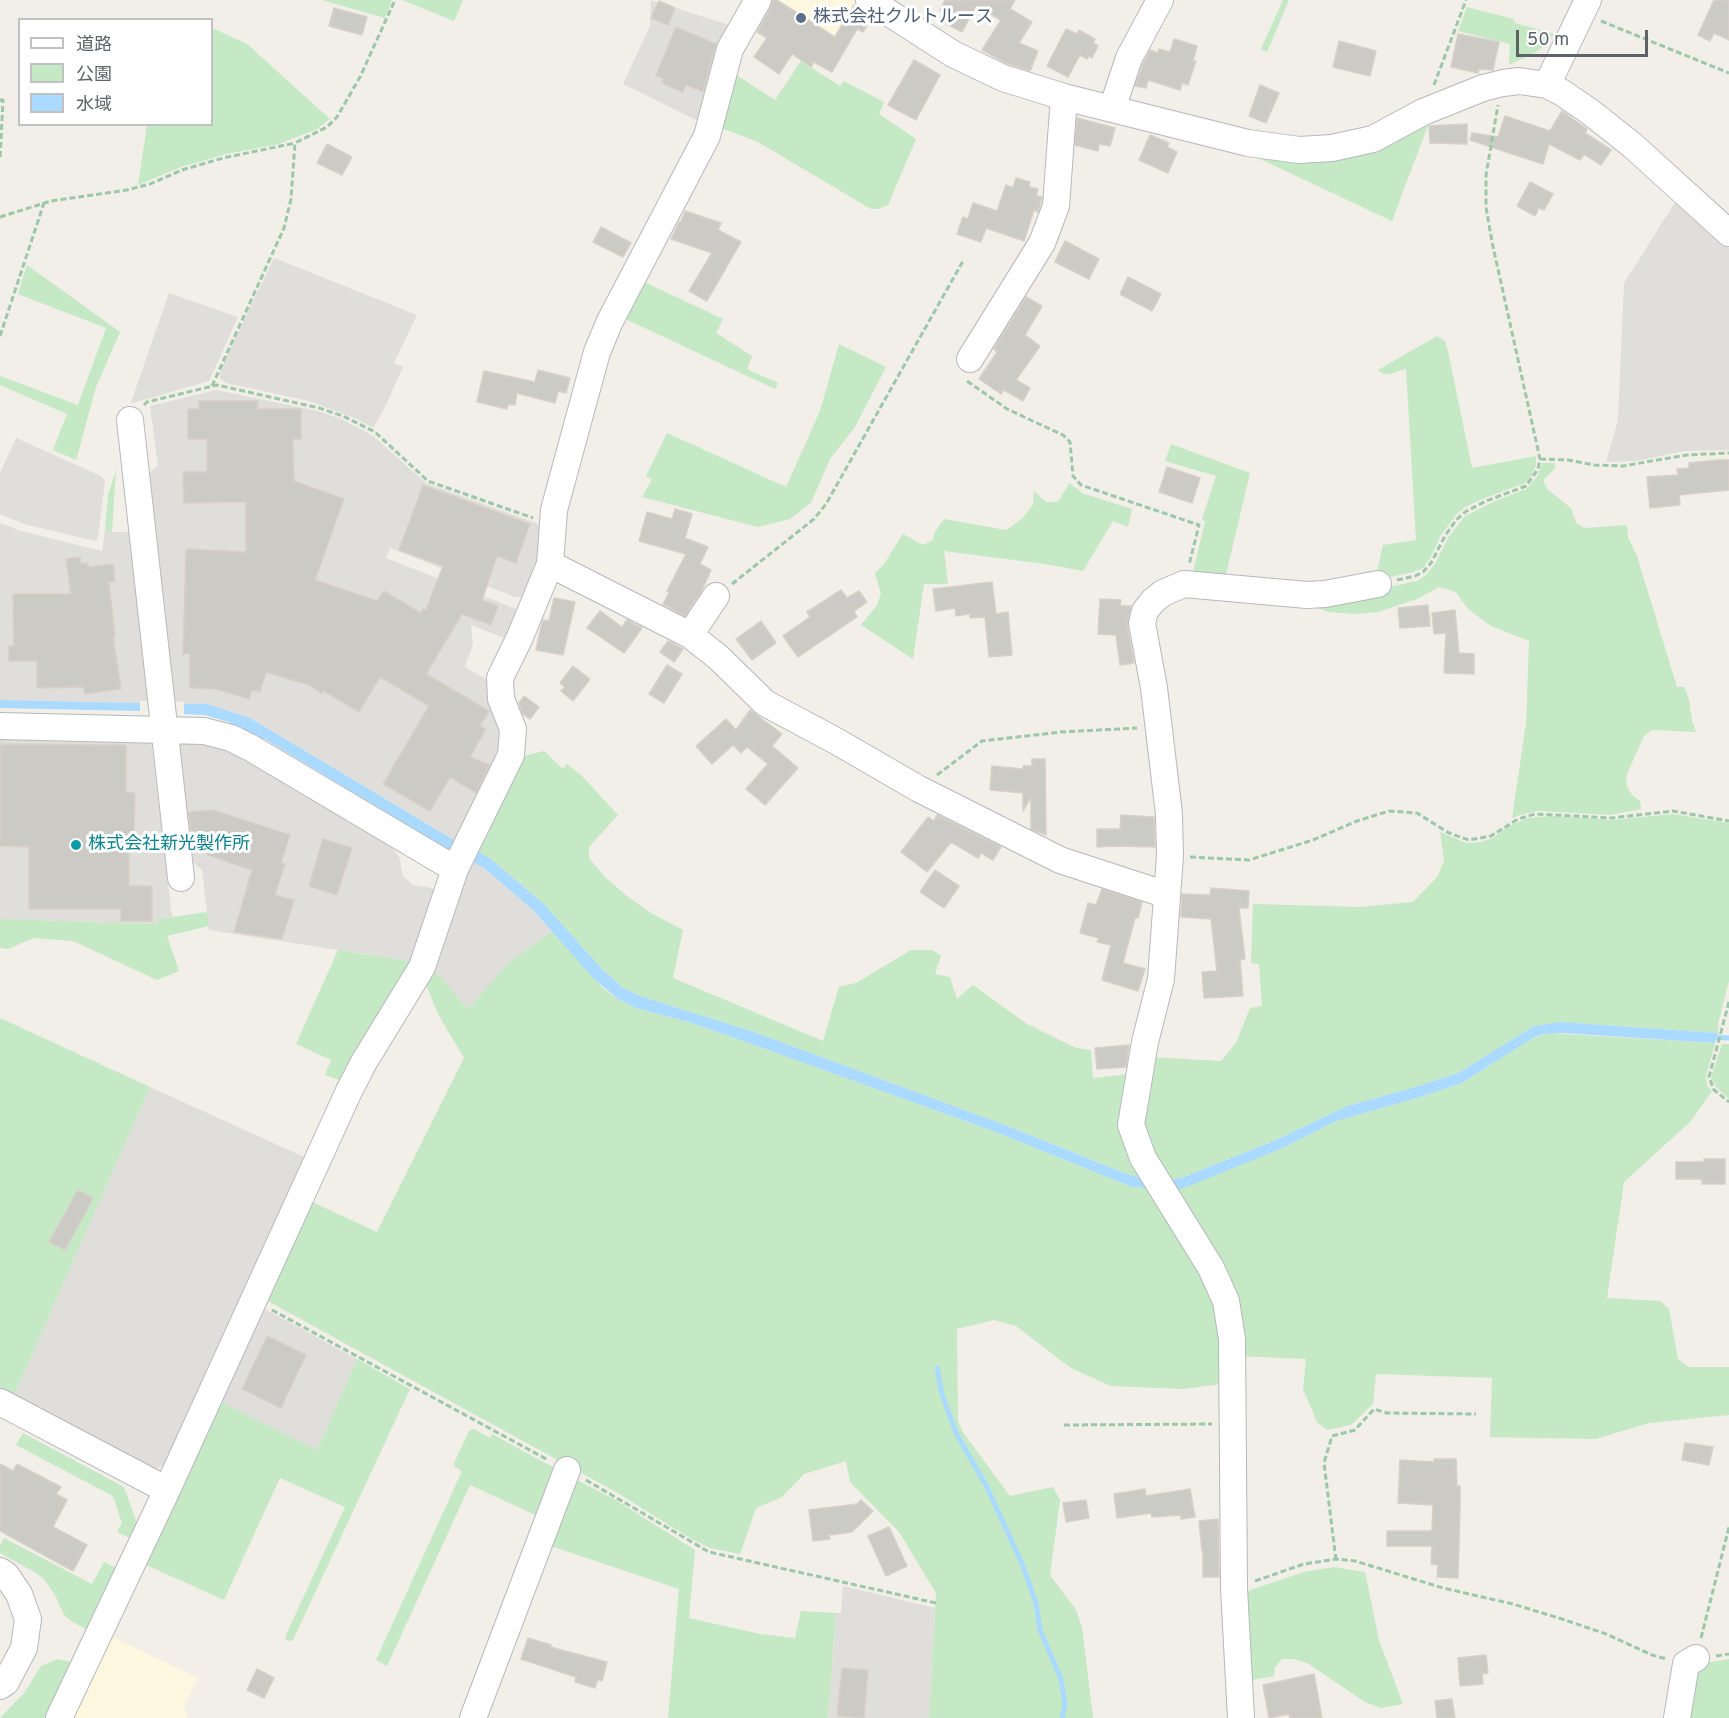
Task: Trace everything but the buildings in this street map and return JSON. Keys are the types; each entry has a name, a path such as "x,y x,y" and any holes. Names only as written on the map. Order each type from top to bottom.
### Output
{"street":[{"path":"59,1718 167,1490 349,1091 364,1062 423,967 454,869 511,755 513,729 501,699 500,678 520,637 550,564 552,525 597,352 610,321 707,136 730,49 758,0"},
{"path":"869,0 953,54 1003,78 1064,97 1248,143 1299,150 1332,148 1373,139 1423,112 1483,88 1518,81 1547,85 1575,100 1632,145 1729,233"},
{"path":"1112,109 1129,58 1160,0"},
{"path":"1547,85 1585,7"},
{"path":"970,359 1042,243 1056,206 1064,97"},
{"path":"130,420 181,878"},
{"path":"550,564 690,635 718,657 765,703 919,789 1060,861 1167,895"},
{"path":"1241,1718 1234,1587 1232,1339 1226,1301 1210,1268 1143,1158 1131,1125 1145,1042 1161,979 1170,855 1169,814 1159,727 1142,623 1145,611 1153,601 1163,593 1184,585 1307,595 1378,585"},
{"path":"690,635 717,596"},
{"path":"0,726 204,731 231,738 454,869"},
{"path":"0,1402 167,1490"},
{"path":"472,1718 567,1470"},
{"path":"0,1571 6,1575 19,1594 28,1619 24,1648 6,1682 0,1686"},
{"path":"1677,1718 1691,1661"}],"path":[{"path":"0,218 44,203 127,190 150,184 182,170 223,158 295,143 327,127 337,117 376,45 395,0"},
{"path":"1423,112 1466,0"},
{"path":"1585,7 1729,73"},
{"path":"1378,585 1423,572 1431,563 1456,520 1474,507 1526,486 1535,475 1540,459 1486,207 1489,149 1503,83"},
{"path":"0,100 3,100 0,159"},
{"path":"212,386 284,228 291,199 295,143"},
{"path":"0,336 44,203"},
{"path":"717,596 814,519 826,504 963,261"},
{"path":"970,359 959,375 1007,410 1063,435 1070,442 1073,476 1081,485 1199,525 1184,585"},
{"path":"130,420 147,402 218,385 280,399 344,416 375,432 428,481 552,525"},
{"path":"1540,459 1623,466 1686,455 1729,453"},
{"path":"919,789 982,741 1061,732 1159,727"},
{"path":"1170,855 1250,860 1313,840 1357,821 1389,811 1417,813 1449,833 1469,840 1491,836 1518,819 1535,813 1612,818 1673,812 1729,821"},
{"path":"1729,1002 1708,1077 1714,1090 1729,1102"},
{"path":"1336,1560 1324,1463 1332,1436 1355,1430 1374,1409 1387,1413 1476,1414"},
{"path":"1064,1425 1232,1424"},
{"path":"1234,1587 1304,1564 1336,1560 1355,1561 1443,1588 1513,1604 1562,1619 1606,1634 1652,1656 1691,1661 1729,1527"}],"shaded area":[{"path":"651,0 735,27 704,124 623,84 650,26"},
{"path":"766,0 852,0 855,2 812,68 750,29"},
{"path":"1676,201 1729,248 1729,450 1685,451 1636,461 1606,462 1618,420 1624,283"},
{"path":"274,258 417,315 394,363 403,367 373,428 357,419 309,401 226,383 220,379 220,372 227,355"},
{"path":"169,293 238,317 209,381 133,403 131,402"},
{"path":"216,390 318,411 341,419 372,435 426,483 544,526 543,549 523,597 515,597 390,548 386,558 519,610 514,642 471,625 473,643 465,667 494,684 506,748 459,843 250,718 207,704 184,704 184,702 172,701 147,476 158,465 150,406"},
{"path":"16,438 101,476 105,481 98,538 95,541 24,524 0,514 0,473"},
{"path":"0,523 21,531 102,551 105,530 129,532 149,701 140,701 140,703 0,700"},
{"path":"0,734 143,737 152,746 172,917 158,919 157,924 0,919"},
{"path":"185,738 230,749 390,845 399,857 403,876 413,885 432,888 439,897 410,961 209,930 202,870 190,860 177,748"},
{"path":"469,860 484,868 534,911 552,931 508,963 468,1010 433,969"},
{"path":"150,1087 304,1157 163,1466 146,1472 12,1400"},
{"path":"261,1307 357,1359 317,1450 219,1401"},
{"path":"843,1586 935,1608 929,1718 828,1718 836,1613 841,1613"},
{"path":"110,1636 198,1678 184,1706 188,1718 69,1718"}],"green space":[{"path":"322,0 392,0 385,18"},
{"path":"402,0 463,0 454,21"},
{"path":"1283,0 1289,0 1267,52 1261,49"},
{"path":"1467,7 1513,19 1515,23 1555,34 1538,51 1509,65 1510,44 1458,31"},
{"path":"213,28 247,44 330,119 317,129 279,144 226,154 181,167 138,185 147,126 213,126"},
{"path":"801,61 840,86 844,81 884,102 879,114 916,139 888,205 871,209 758,142 718,127 732,72 775,100"},
{"path":"1430,120 1392,221 1260,159 1265,157"},
{"path":"27,265 120,332 96,387 76,460 53,450 67,414 0,385 0,376 78,405 106,328 18,294"},
{"path":"640,280 723,319 716,333 752,356 747,369 778,383 775,389 621,317"},
{"path":"1437,336 1445,341 1448,351 1472,468 1536,456 1536,465 1531,477 1525,483 1465,507 1456,515 1441,535 1430,559 1423,568 1375,580 1383,545 1416,540 1406,369 1390,374 1384,374 1378,370"},
{"path":"839,344 886,367 855,427 830,459 811,503 790,519 758,527 642,497 652,479 646,476 667,433 786,487 820,411"},
{"path":"1171,444 1250,473 1224,583 1192,576 1205,521 1202,519 1216,476 1165,461"},
{"path":"1542,463 1555,463 1555,469 1544,479 1544,483 1548,490 1571,508 1576,523 1584,528 1627,525 1628,537 1637,556 1677,687 1684,687 1689,699 1696,732 1652,730 1644,736 1626,776 1627,786 1632,795 1640,801 1641,809 1610,815 1539,811 1512,818 1526,723 1529,641 1491,626 1468,609 1456,592 1439,587 1417,599 1378,612 1355,614 1328,612 1294,599 1331,599 1417,581 1426,575 1435,564 1448,538 1465,516 1526,489 1537,477"},
{"path":"116,470 112,532 105,530 108,495"},
{"path":"1069,483 1082,493 1132,509 1128,527 1113,521 1083,571 944,551 948,584 924,584 913,659 861,625 877,605 881,594 875,573 884,564 903,534 923,545 933,540 935,532 944,519 1006,530 1022,519 1033,505 1034,491 1046,502 1059,501"},
{"path":"544,751 563,769 567,764 582,776 618,815 589,847 589,858 606,878 628,897 651,913 683,930 673,978 823,1041 839,987 856,983 911,950 933,950 941,956 935,974 950,977 957,999 973,985 1027,1024 1076,1048 1091,1050 1093,1078 1130,1074 1147,1179 1127,1174 1005,1125 754,1032 640,996 623,988 601,968 544,904 491,859 474,849 520,757"},
{"path":"1673,814 1729,823 1729,981 1718,1024 1718,1033 1561,1022 1534,1026 1458,1073 1347,1106 1276,1140 1181,1178 1166,1181 1137,1111 1148,1057 1221,1061 1236,1043 1250,1008 1262,1006 1259,964 1251,963 1253,904 1359,907 1413,902 1437,877 1444,861 1440,832 1466,843 1481,842 1493,838 1509,826 1528,818 1550,816 1612,820"},
{"path":"207,912 209,926 167,936 179,971 157,980 73,941 34,938 8,949 0,948 0,919 157,924 158,919"},
{"path":"552,931 604,989 636,1008 688,1022 993,1131 1132,1187 1155,1189 1219,1303 1222,1384 1184,1389 1111,1386 1071,1368 1016,1326 994,1320 957,1329 958,1421 964,1434 1010,1496 1053,1487 1060,1500 1050,1575 1076,1610 1082,1627 1093,1718 929,1718 936,1593 899,1532 850,1482 846,1461 804,1474 782,1497 756,1508 740,1554 710,1548 616,1492 264,1299 310,1201 377,1232 464,1058 438,1014 425,982 433,969 468,1009 508,963"},
{"path":"338,950 410,961 339,1080 325,1075 331,1060 296,1044"},
{"path":"0,1018 150,1087 12,1400 0,1393"},
{"path":"1548,1033 1715,1043 1706,1077 1707,1086 1712,1091 1691,1121 1624,1182 1607,1298 1660,1301 1669,1309 1678,1359 1689,1367 1729,1367 1729,1415 1649,1423 1596,1439 1490,1437 1492,1378 1376,1374 1373,1404 1351,1425 1327,1430 1317,1422 1303,1389 1306,1359 1238,1356 1172,1191 1283,1148 1336,1121 1462,1083 1533,1038"},
{"path":"1722,1044 1729,1044 1729,1099 1716,1087 1711,1078"},
{"path":"357,1359 410,1389 293,1640 285,1639 286,1635 345,1507 280,1478 224,1600 144,1564 219,1401 317,1450"},
{"path":"474,1429 490,1438 492,1434 558,1470 544,1519 470,1485 387,1666 376,1660 462,1471 455,1467 454,1463 469,1431"},
{"path":"23,1433 124,1487 137,1524 130,1538 117,1532 122,1523 113,1496 16,1445"},
{"path":"575,1479 614,1499 695,1550 689,1618 760,1634 795,1638 801,1611 836,1613 828,1718 668,1718 679,1589 542,1543"},
{"path":"4,1538 92,1584 104,1562 116,1568 86,1629 64,1615 55,1595 44,1579 0,1553 0,1546"},
{"path":"1333,1567 1365,1572 1379,1640 1403,1704 1381,1708 1365,1702 1309,1664 1295,1659 1282,1659 1275,1667 1274,1676 1246,1681 1241,1601 1250,1590 1304,1572"},
{"path":"58,1659 71,1662 44,1718 0,1718 25,1692 41,1666"},
{"path":"1729,1659 1729,1718 1678,1718 1693,1665"}],"water":[{"path":"0,700 140,703 140,711 0,708"},
{"path":"184,704 207,704 250,718 459,843 454,852 440,845 245,727 205,715 184,714"},
{"path":"474,849 491,859 544,904 601,968 623,988 640,996 754,1032 1005,1125 1127,1174 1147,1179 1154,1189 1132,1187 993,1131 688,1022 636,1008 618,999 593,978 534,911 484,868 469,860"},
{"path":"1561,1022 1718,1033 1715,1043 1562,1033 1543,1034 1462,1083 1336,1121 1283,1148 1184,1188 1172,1191 1166,1181 1181,1178 1276,1140 1347,1106 1458,1073 1534,1026"}],"waterway":[{"path":"233,723 262,737"},
{"path":"1711,1037 1729,1038"},
{"path":"937,1368 942,1394 956,1433 987,1487 1023,1566 1036,1603 1040,1630 1061,1679 1065,1705 1062,1718"}],"place":[{"name":"株式会社クルトルース","path":"801,18"},
{"name":"株式会社新光製作所","path":"76,845"}]}
